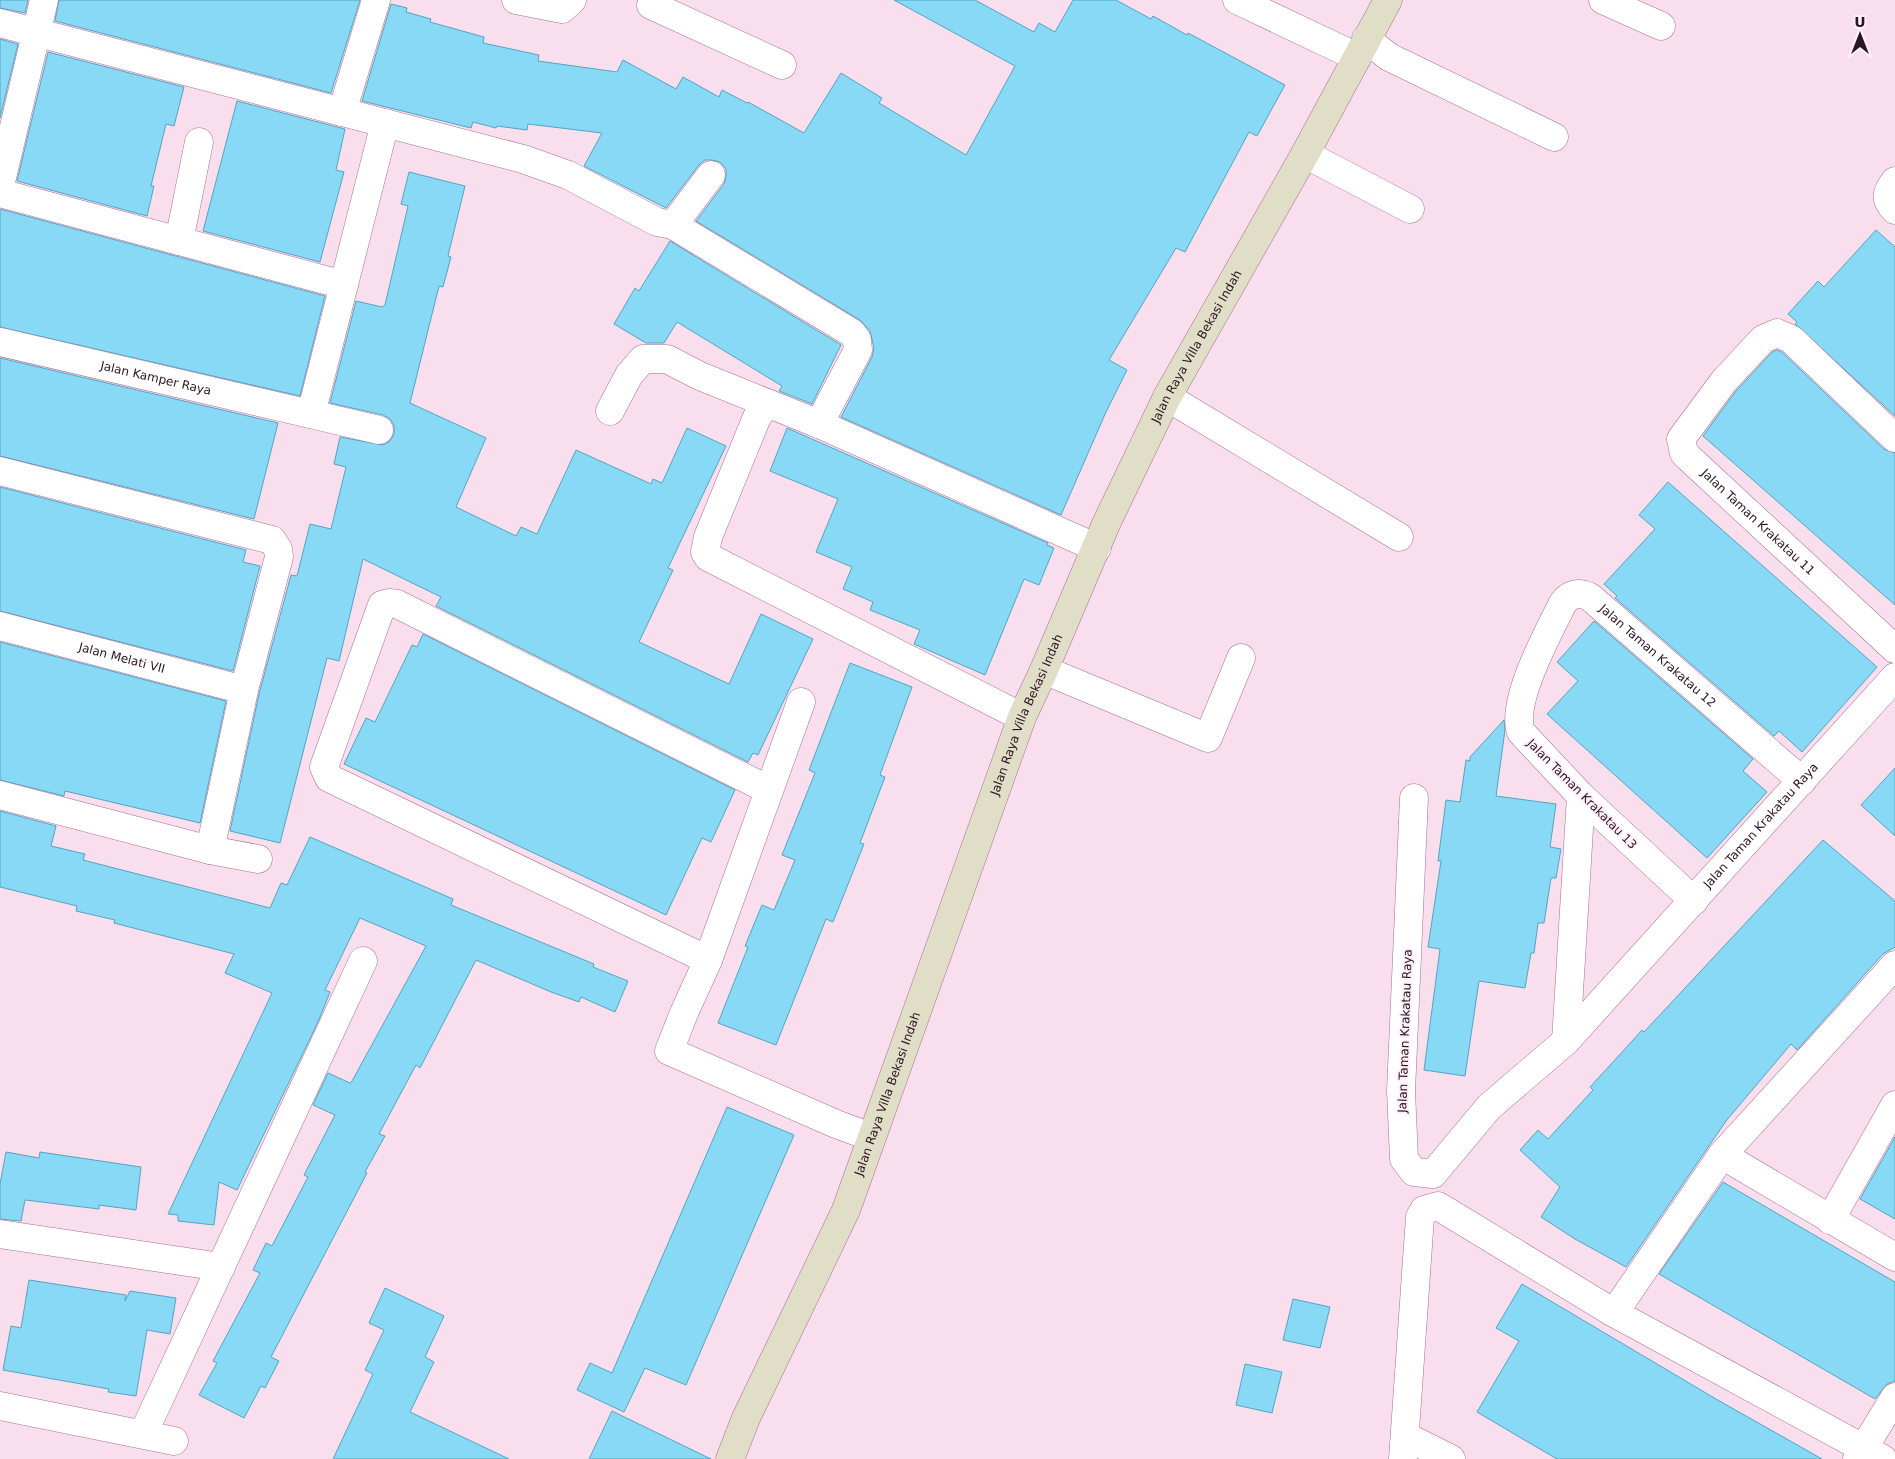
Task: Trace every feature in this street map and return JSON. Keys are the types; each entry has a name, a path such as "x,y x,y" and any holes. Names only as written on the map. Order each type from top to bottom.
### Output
{"main road":[{"name":"Jalan Raya Villa Bekasi Indah","path":"730,1459 746,1418 846,1210 1022,717 1097,548 1167,396 1305,154 1388,0"}],"street":[{"path":"0,186 44,0"},
{"path":"342,112 376,0"},
{"path":"516,0 562,9 572,0"},
{"path":"653,0 651,5 782,65"},
{"path":"1238,0 1389,57 1554,137"},
{"path":"1604,0 1661,26"},
{"path":"0,23 522,159 568,175 657,222 673,225 852,334 857,340 858,350 820,424"},
{"path":"311,414 385,123"},
{"path":"180,241 199,142"},
{"path":"1305,154 1410,209"},
{"path":"673,225 711,175"},
{"path":"1895,181 1887,196 1887,201 1895,210"},
{"path":"0,193 344,285"},
{"name":"Jalan Taman Krakatau 11","path":"1895,438 1791,339 1777,333 1763,339 1724,381 1683,434 1682,447 1684,453 1895,649"},
{"name":"Jalan Kamper Raya","path":"0,342 379,430"},
{"path":"610,411 629,375 643,359 667,359 700,376 820,424 1097,548"},
{"path":"1167,396 1399,537"},
{"path":"767,403 757,417 708,537 705,552 708,556 1022,717"},
{"path":"0,471 272,540 278,549 279,557 244,690 210,850"},
{"name":"Jalan Taman Krakatau 12","path":"1532,667 1563,603 1568,596 1583,594 1590,598 1802,781"},
{"path":"708,960 329,778 324,767 382,605 398,604 769,790"},
{"name":"Jalan Melati VII","path":"0,626 244,690"},
{"path":"1044,670 1208,738 1241,658"},
{"name":"Jalan Taman Krakatau 13","path":"1532,667 1518,715 1521,732 1581,796 1694,901"},
{"name":"Jalan Taman Krakatau Raya","path":"1414,798 1401,1091 1404,1159 1408,1166 1421,1174 1432,1174 1489,1107 1566,1041 1895,676"},
{"path":"801,702 708,960 669,1051 836,1124 871,1136"},
{"path":"0,794 210,850 258,859"},
{"path":"1566,1041 1581,796"},
{"path":"143,1434 363,961"},
{"path":"1614,1314 1722,1155 1895,965"},
{"path":"1830,1220 1895,1105"},
{"path":"1722,1155 1895,1257"},
{"path":"1451,1459 1404,1447 1420,1217 1424,1210 1431,1207 1443,1207 1614,1314 1868,1455 1895,1397"},
{"path":"1,1240 221,1267"},
{"path":"0,1406 174,1441"}],"building":[{"path":"0,0 28,0 25,13 0,8"},
{"path":"59,0 360,0 331,93 55,21"},
{"path":"894,0 975,0 1034,32 1039,23 1055,32 1073,0 1116,0 1151,19 1153,16 1187,35 1188,33 1285,85 1257,136 1249,132 1185,252 1176,248 1109,360 1127,370 1106,412 1061,515 841,417 872,357 874,348 870,331 860,320 696,221 724,184 726,169 720,162 705,160 699,165 666,208 584,166 602,133 528,124 527,130 497,126 496,128 473,122 471,128 362,101 391,4 407,8 406,12 431,19 430,22 484,37 483,43 539,55 538,61 617,72 623,60 676,89 683,77 719,97 722,90 748,102 804,133 841,73 882,98 879,103 966,155 1015,66"},
{"path":"0,39 18,44 0,118"},
{"path":"48,52 184,87 174,126 166,124 151,186 154,186 147,216 17,181"},
{"path":"237,101 345,129 336,170 344,172 320,262 203,231"},
{"path":"409,172 465,186 448,256 451,257 443,287 439,286 410,403 486,438 456,507 516,536 521,527 537,534 576,450 651,484 653,479 662,483 687,428 726,446 668,568 673,570 639,642 729,684 761,614 813,639 758,755 753,753 748,762 436,606 441,597 363,559 339,661 327,658 280,843 230,831 259,694 291,575 297,576 310,524 331,529 346,467 334,464 340,437 383,445 390,441 394,434 394,425 390,419 383,415 330,403 356,301 382,307 385,305 408,206 401,204"},
{"path":"0,209 325,296 300,396 0,327"},
{"path":"1876,230 1895,247 1895,416 1795,324 1797,322 1788,314 1818,281 1824,287"},
{"path":"670,241 841,345 812,404 779,391 782,386 677,322 664,343 646,343 614,324 635,288 639,291"},
{"path":"1777,350 1782,352 1884,449 1895,453 1895,605 1703,436 1736,391 1772,352"},
{"path":"0,358 278,423 254,519 0,456"},
{"path":"787,428 1048,543 1047,545 1054,548 1039,585 1024,579 985,675 914,644 920,630 870,610 873,602 843,589 852,567 816,552 838,499 770,471"},
{"path":"1668,482 1877,667 1802,752 1779,731 1774,736 1615,598 1617,596 1604,584 1655,529 1639,515"},
{"path":"0,487 246,550 243,562 260,566 233,671 0,611"},
{"path":"1594,621 1753,759 1743,771 1767,792 1707,858 1547,714 1578,681 1557,662"},
{"path":"423,634 735,790 711,842 702,838 666,915 344,764 366,718 375,722 412,645 417,647"},
{"path":"0,642 226,701 200,823 65,791 64,796 0,780"},
{"path":"850,663 912,687 880,775 885,777 860,843 864,844 833,922 826,919 776,1045 718,1023 748,947 745,946 762,905 774,910 795,860 782,855 815,773 809,770"},
{"path":"1504,720 1505,730 1496,796 1556,804 1550,847 1561,849 1556,878 1551,878 1544,923 1538,923 1534,953 1531,953 1525,988 1479,981 1465,1076 1424,1070 1440,949 1428,947 1441,861 1438,861 1446,800 1460,802 1466,760 1470,761 1470,757"},
{"path":"1895,768 1895,836 1861,805"},
{"path":"0,811 56,826 51,846 85,854 83,860 270,908 281,883 287,885 310,837 453,899 451,905 594,964 593,967 628,981 615,1012 581,997 579,1002 551,992 476,960 420,1068 416,1065 379,1134 385,1136 271,1357 279,1361 265,1388 261,1386 244,1418 199,1395 217,1363 213,1361 260,1273 253,1270 266,1243 272,1246 308,1177 304,1175 335,1115 313,1105 328,1073 350,1083 352,1081 426,946 360,918 325,990 330,992 318,1022 237,1190 219,1182 214,1225 178,1221 178,1215 168,1214 272,993 225,973 234,954 114,923 115,920 76,911 77,906 0,887"},
{"path":"1823,840 1895,901 1895,947 1883,954 1797,1050 1791,1044 1726,1121 1626,1267 1575,1239 1541,1217 1560,1187 1520,1150 1538,1130 1548,1139 1593,1090 1590,1087 1642,1030 1644,1032"},
{"path":"727,1107 794,1135 686,1385 645,1368 624,1412 577,1390 590,1363 612,1373"},
{"path":"1895,1137 1895,1219 1860,1199"},
{"path":"6,1152 39,1158 40,1152 141,1167 136,1210 99,1205 99,1209 25,1200 21,1221 0,1219 0,1184"},
{"path":"1723,1182 1895,1282 1895,1381 1887,1384 1875,1399 1659,1274"},
{"path":"29,1280 126,1295 125,1301 130,1291 176,1298 170,1334 147,1330 136,1396 108,1392 109,1389 3,1370 11,1326 21,1328"},
{"path":"1522,1284 1716,1399 1822,1459 1557,1459 1521,1438 1477,1412 1519,1341 1496,1328"},
{"path":"385,1288 444,1316 425,1357 434,1362 410,1412 509,1459 333,1459 373,1374 365,1370 384,1330 369,1323"},
{"path":"1293,1299 1330,1307 1320,1348 1283,1340"},
{"path":"1245,1364 1282,1372 1272,1413 1236,1405"},
{"path":"612,1411 711,1459 589,1459"}]}
